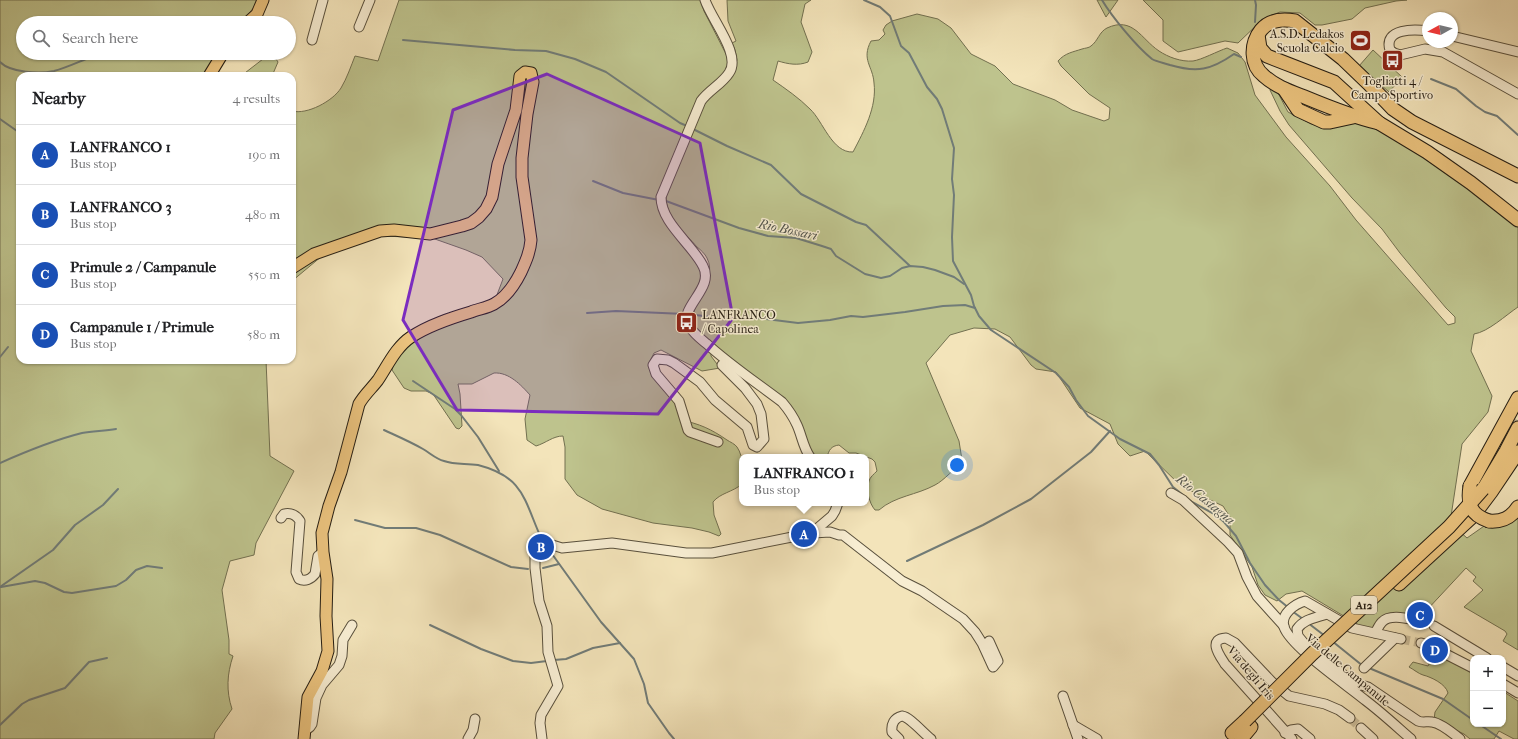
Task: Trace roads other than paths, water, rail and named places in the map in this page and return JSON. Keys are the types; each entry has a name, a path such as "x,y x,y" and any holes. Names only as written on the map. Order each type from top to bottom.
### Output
{"highway":[{"path":"1379,123 1354,117 1284,89 1263,76 1254,64 1252,50 1262,29 1268,24 1276,21 1286,19 1295,21 1342,59 1393,109 1412,122 1518,176"},
{"path":"1258,35 1260,48 1267,56 1334,82 1342,88 1362,110 1379,123 1427,152 1471,183 1518,220"},
{"path":"1518,398 1470,486 1468,495 1472,509 1477,515 1489,521 1496,522 1509,518 1518,507"},
{"name":"A12","path":"1237,736 1312,654 1449,527 1483,489 1513,429"},
{"name":"A12","path":"1248,724 1473,516 1491,492 1517,452"}],"main road":[{"path":"255,16 264,0"},
{"path":"211,72 219,60"},
{"path":"296,265 314,254 380,231 394,230 430,234 471,223 479,217 486,209 492,197 498,164 516,110 520,76 525,72 531,73 533,82 527,114 522,158 522,178 531,240 527,260 511,289 505,296 493,304 433,325 411,337 396,351 376,381 363,396 359,404 341,472 329,506 322,534 323,552 328,579 326,616 328,651 322,671 308,697 305,734"}],"street":[{"path":"312,40 323,0"},
{"path":"359,27 370,0"},
{"path":"705,0 708,10 730,49 733,60 732,67 726,77 701,101 662,194 661,200 669,219 701,262 706,273 705,281 688,312 688,324 697,336 718,354 782,402 790,411 798,426 808,454"},
{"path":"1422,31 1405,31 1396,33 1389,41 1390,50 1400,55 1425,49 1443,52 1518,94"},
{"path":"1458,37 1518,52"},
{"path":"718,354 716,357 717,360 732,373 759,408 764,439 757,447 753,445 749,431 744,424 715,400 700,382 668,360 657,359 653,365 656,374 680,401 688,430 718,442"},
{"path":"1171,493 1183,500 1238,553 1247,577 1257,596 1284,626"},
{"path":"812,533 832,516 836,511 837,506"},
{"path":"281,518 284,514 290,513 297,517 300,521 296,572 299,579 304,580 315,574 318,556 323,552"},
{"path":"542,739 540,723 541,715 558,686 548,652 547,626 539,601 535,568 538,545 541,543 562,548 612,543 686,553 712,553 812,533 830,532 843,535 902,581 922,592 963,619 976,632 993,667 998,661 989,641"},
{"name":"Via delle Campanule","path":"1364,668 1398,638 1352,628 1305,601 1296,604 1290,609 1284,620 1284,626 1287,632 1305,652 1412,739"},
{"path":"1327,614 1301,624 1297,629 1298,636 1303,642 1354,683 1368,687 1418,721 1439,724 1460,739"},
{"path":"1375,633 1382,622 1389,618 1395,617 1420,621"},
{"path":"305,734 312,724 316,698 322,685 339,665 342,656 343,640 352,625"},
{"path":"1434,626 1482,655"},
{"name":"Via degli Iris","path":"1310,739 1298,729 1291,730 1288,736 1218,653 1215,647 1217,641 1226,638 1235,643 1272,682 1289,696 1325,704 1339,710 1350,718"},
{"path":"1421,643 1470,666"},
{"path":"1506,669 1518,676"},
{"path":"1506,686 1518,693"},
{"path":"1063,696 1078,739"},
{"path":"900,739 892,732 893,723 899,717 905,717 922,733 932,739"},
{"path":"468,739 473,730 474,719"},
{"path":"1073,725 1098,739"},
{"path":"1361,728 1373,739"}],"waterway":[{"name":"Rio Castagna","path":"864,0 880,7 890,16 901,46 909,53 927,87 937,99 942,109 954,148 952,179 954,195 952,237 953,261 971,295 979,316 991,330 1056,373 1069,387 1076,400 1088,416 1120,439 1150,454 1173,487 1192,502 1216,515 1224,522 1236,536 1250,563 1265,585 1289,608"},
{"path":"1102,0 1125,31 1139,47 1154,60 1188,69 1196,69 1211,67 1234,54 1241,57"},
{"path":"1255,0 1255,22"},
{"path":"403,40 515,50 546,51 575,59 606,72 680,123 687,126"},
{"path":"48,72 58,70 83,60"},
{"path":"0,62 5,66 26,72"},
{"path":"26,72 41,72"},
{"path":"41,72 48,72"},
{"path":"1431,79 1456,89 1485,112 1497,116 1518,135"},
{"path":"0,119 16,130"},
{"path":"693,129 771,165 801,194 856,222 866,225 910,266"},
{"path":"593,181 623,193 659,200"},
{"name":"Rio Bossari","path":"666,201 739,228 768,236 796,238 831,249 836,256 865,274 881,278 890,276 902,268 910,266 923,267 954,277 964,284"},
{"path":"695,315 731,319 758,318 798,323 830,320 851,316 863,317 943,306 965,305 975,308"},
{"path":"587,313 616,311 685,314"},
{"path":"0,357 8,347"},
{"path":"413,381 455,409 461,415 478,437 499,471"},
{"path":"0,463 41,446 82,433 116,429"},
{"path":"384,430 414,444 441,460 452,463 478,465 494,470 505,476 521,492 542,540"},
{"path":"907,561 983,525 1031,499 1091,452 1110,431"},
{"path":"0,587 53,550 75,525 103,505 118,489"},
{"path":"355,520 385,528 416,528 440,535 511,567 528,569"},
{"path":"547,547 601,622 634,659 644,684 648,703 674,739"},
{"path":"543,568 559,564"},
{"path":"1,587 35,581 45,583 64,592 72,593 116,586 126,580 136,570 147,566 162,568"},
{"name":"Rio Castagna","path":"1292,611 1303,619"},
{"name":"Rio Castagna","path":"1308,623 1325,636"},
{"path":"430,625 481,649 513,661 531,663 547,661"},
{"name":"Rio Castagna","path":"1332,641 1363,666"},
{"path":"554,660 566,659 593,648 620,643"},
{"path":"0,725 22,704 29,700 65,688 89,662 107,658"},
{"name":"Rio Castagna","path":"1369,668 1443,699 1470,718"},
{"name":"Rio Castagna","path":"1483,727 1501,739"}],"tunnel":[{"path":"1508,430 1516,411"},
{"path":"1420,621 1434,626"},
{"path":"1401,639 1421,643"},
{"path":"1350,718 1361,728"}],"place":[{"name":"A.S.D. Ledakos Scuola Calcio","path":"1360,41"},
{"name":"Togliatti 4 / Campo Sportivo","path":"1392,60"},
{"name":"LANFRANCO / Capolinea","path":"686,322"},
{"name":"LANFRANCO 1","path":"804,534"},
{"name":"LANFRANCO 3","path":"541,547"},
{"name":"Primule 2 / Campanule","path":"1420,615"},
{"name":"Campanule 1 / Primule","path":"1435,650"}]}
